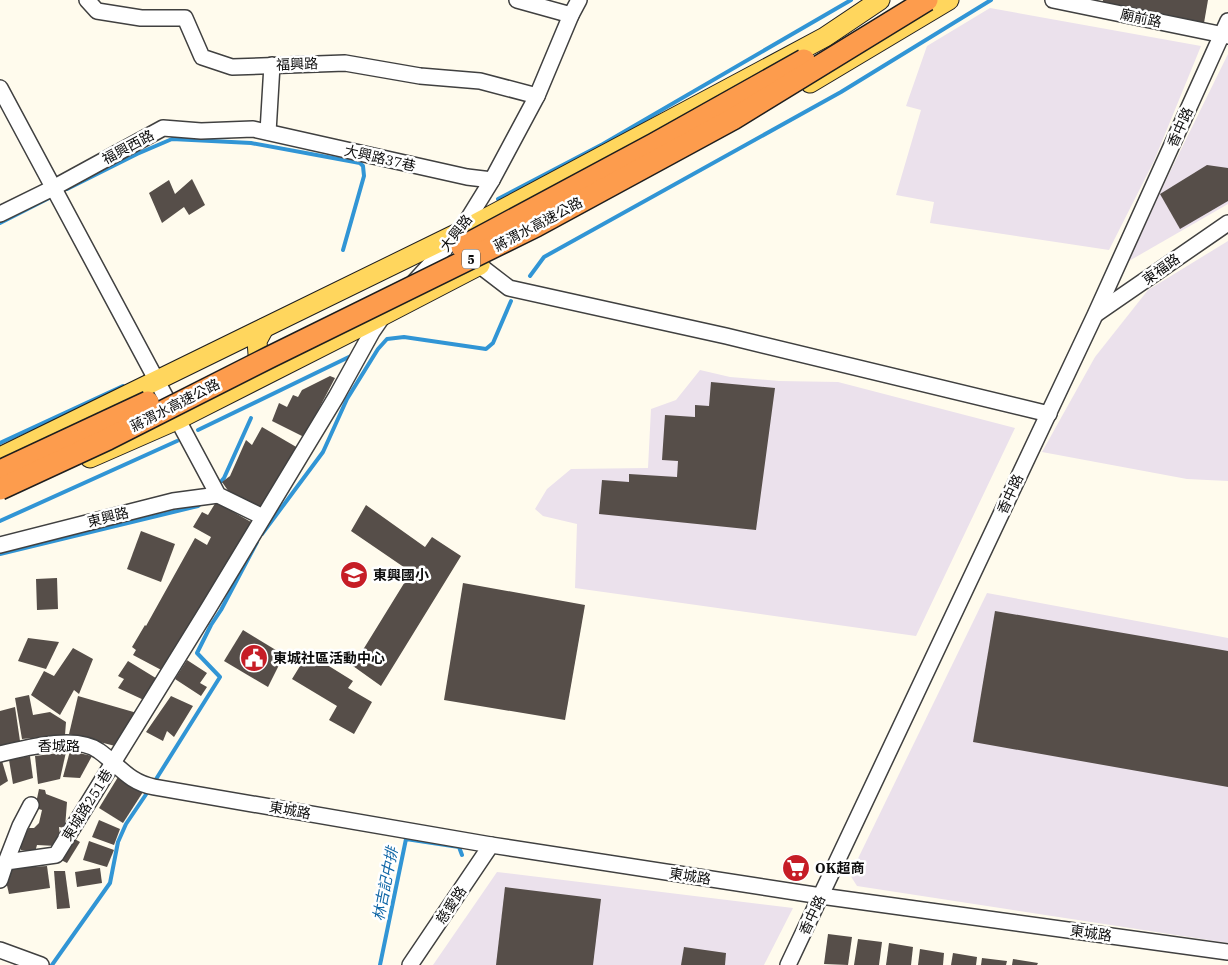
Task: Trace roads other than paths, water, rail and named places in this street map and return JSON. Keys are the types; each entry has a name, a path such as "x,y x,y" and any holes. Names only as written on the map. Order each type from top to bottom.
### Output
{"highway":[{"name":"蔣渭水高速公路","path":"0,471 122,415 478,240 819,51 899,0"},
{"name":"蔣渭水高速公路","path":"0,489 108,439 270,356 536,226 733,119 927,0"}],"main road":[{"path":"0,457 460,232 825,37 880,0"},
{"path":"0,498 179,419 382,316 584,210 854,58 949,0"},
{"path":"569,174 585,177 592,183 592,193 584,210"},
{"path":"264,328 257,341 258,354 268,362 282,367"}],"street":[{"name":"福興路","path":"87,0 97,11 141,18 185,18 202,57 232,67 345,63 420,76 480,81 537,96"},
{"path":"517,0 571,15"},
{"name":"大興路","path":"263,517 336,397 382,316 460,232 492,180 537,96 579,0"},
{"name":"廟前路","path":"1054,0 1226,31"},
{"name":"香中路","path":"788,965 1095,315 1226,31"},
{"path":"268,132 272,65"},
{"path":"0,88 179,419 218,495 263,517 113,763"},
{"name":"福興西路","path":"0,214 53,188 163,128 201,131 253,129 268,132"},
{"name":"大興路37巷","path":"268,132 457,175 492,180"},
{"name":"東福路","path":"1095,315 1228,223"},
{"path":"479,265 510,288 726,336 1048,414"},
{"name":"東興路","path":"0,545 173,501 218,495"},
{"name":"香城路","path":"0,754 38,745 78,744 98,750 113,763"},
{"name":"東城路","path":"113,763 132,780 150,786 491,845 821,896 1228,952"},
{"name":"東城路251巷","path":"6,862 56,855 113,763"},
{"path":"0,880 20,826 31,805"},
{"name":"慈愛路","path":"410,965 491,845"},
{"path":"0,950 41,965"}],"waterway":[{"path":"498,199 603,144 851,0"},
{"path":"530,276 544,257 841,92 991,0"},
{"path":"67,189 137,154 172,139 251,143 360,163 363,166 364,176 343,250"},
{"path":"0,223 51,197"},
{"path":"262,534 323,452 347,399 378,349 387,339 404,337 486,349 493,343 511,301"},
{"path":"198,430 353,355"},
{"path":"0,443 123,386"},
{"path":"218,485 224,478 251,418"},
{"path":"0,521 177,441"},
{"path":"0,554 198,506 201,503"},
{"path":"153,784 220,677 197,653 257,542"},
{"path":"52,965 110,883 118,842 126,824 149,790"},
{"name":"林吉記中排","path":"380,965 406,839 459,847 462,855"}],"place":[{"name":"東興國小","path":"354,575"},
{"name":"東城社區活動中心","path":"254,658"},
{"name":"OK超商","path":"796,868"}]}
